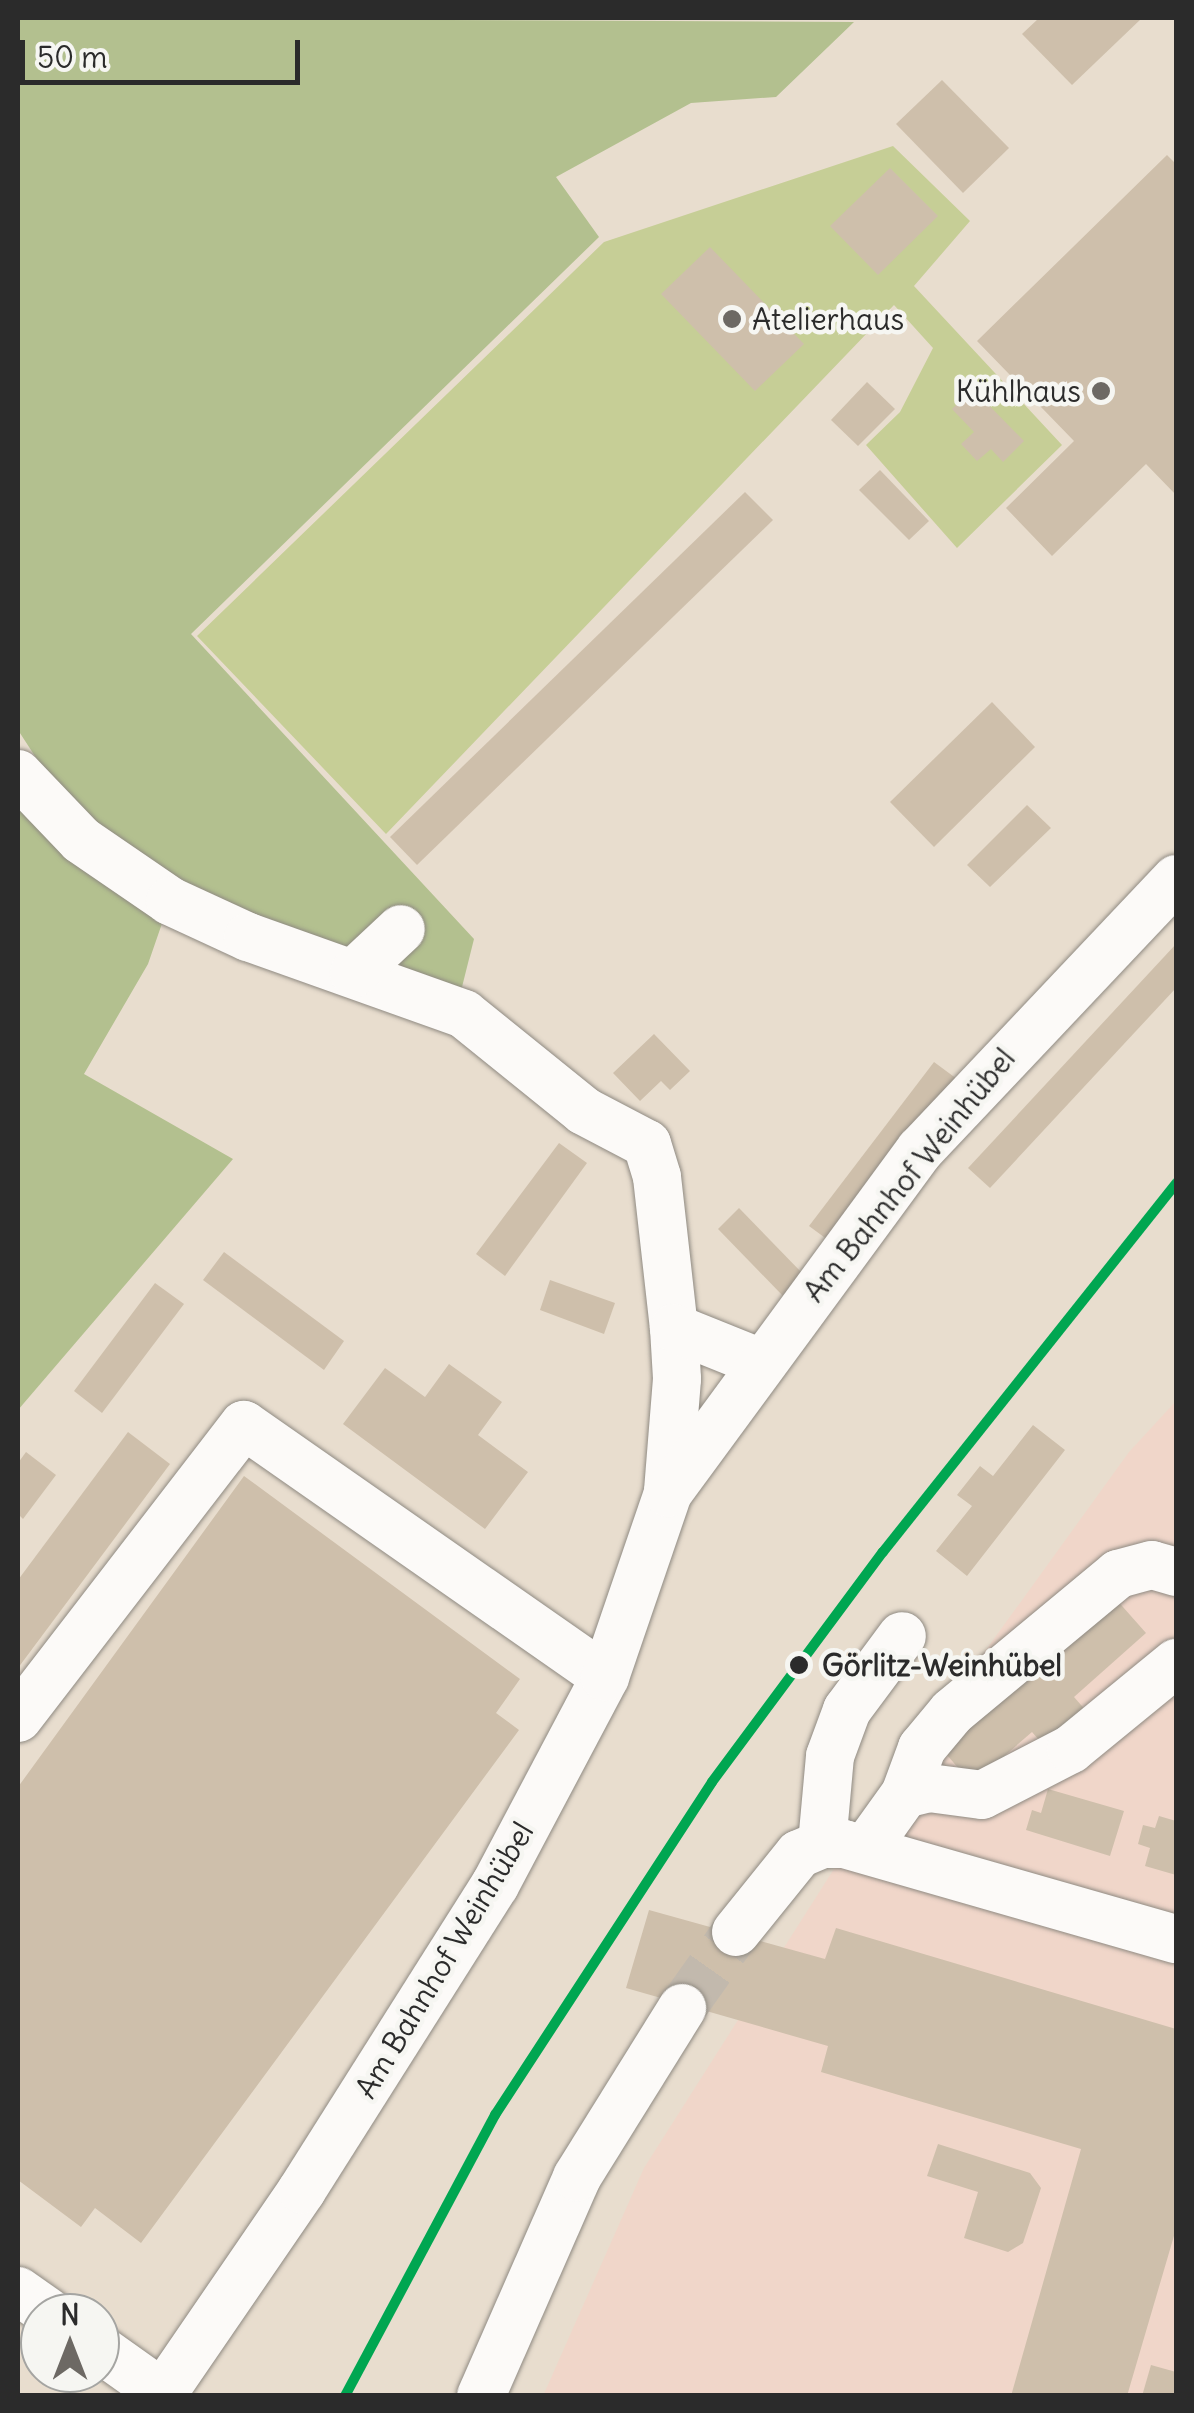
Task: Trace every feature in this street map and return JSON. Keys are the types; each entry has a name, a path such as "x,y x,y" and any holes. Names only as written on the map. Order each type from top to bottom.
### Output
{"street":[{"name":"Am Bahnhof Weinhübel","path":"18,774 80,840 170,901 464,1014 584,1111 646,1144 657,1177 674,1328 678,1379 668,1493 605,1677 496,1885 302,2190 162,2394"},
{"name":"Am Bahnhof Weinhübel","path":"668,1493 920,1150 1176,879"},
{"path":"354,974 400,930"},
{"path":"674,1328 761,1363"},
{"path":"18,1718 244,1426 605,1677"},
{"path":"905,1794 922,1748 944,1720 1101,1586 1134,1568 1176,1572"},
{"path":"844,1845 830,1756 848,1710 902,1636"},
{"path":"736,1932 778,1874 844,1845 905,1794 929,1788 982,1796 1071,1750 1176,1663"},
{"path":"844,1845 1176,1939"},
{"path":"481,2396 578,2176 682,2008"},
{"path":"120,2364 162,2394"}],"shaded area":[{"path":"1176,1401 1176,2395 543,2396 644,2168 879,1798 1129,1452"}],"green space":[{"path":"18,18 854,22 776,97 691,103 556,177 599,237 191,634 474,939 459,999 172,893 86,835 18,730"},
{"path":"893,146 970,221 914,286 1062,445 957,548 866,445 900,412 933,348 894,305 386,834 197,636 604,242"},
{"path":"18,809 168,906 148,964 84,1074 233,1159 18,1410"}],"building":[{"path":"1039,18 1142,18 1072,85 1022,34"},
{"path":"942,80 1009,148 963,193 896,124"},
{"name":"Kühlhaus","path":"1167,155 1176,164 1176,495 1146,464 1052,556 1006,508 1074,441 977,341"},
{"path":"890,168 938,216 878,275 830,226"},
{"name":"Atelierhaus","path":"710,247 804,344 755,391 661,294"},
{"path":"867,382 895,409 858,446 831,420"},
{"path":"973,389 1024,441 1003,462 991,449 977,461 961,444 974,432 952,409"},
{"path":"880,470 929,521 909,540 859,490"},
{"path":"745,492 773,520 417,865 390,837"},
{"path":"992,702 1035,747 934,847 890,802"},
{"path":"1027,805 1051,828 990,887 967,865"},
{"path":"1176,944 1176,988 990,1188 968,1168"},
{"path":"654,1034 690,1071 670,1090 661,1081 640,1101 613,1073"},
{"path":"934,1062 957,1079 832,1243 809,1226"},
{"path":"559,1143 587,1163 505,1276 476,1254"},
{"path":"739,1208 804,1275 783,1296 718,1229"},
{"path":"224,1252 344,1341 324,1370 203,1280"},
{"path":"550,1280 615,1303 604,1334 540,1310"},
{"path":"155,1283 184,1304 102,1413 74,1391"},
{"path":"449,1364 502,1402 478,1435 528,1472 485,1529 343,1424 385,1368 425,1397"},
{"path":"1033,1425 1065,1450 967,1576 936,1551 972,1506 957,1495 980,1466 993,1476"},
{"path":"128,1432 170,1464 18,1668 18,1580"},
{"path":"26,1452 56,1475 23,1519 18,1514 18,1463"},
{"path":"244,1476 520,1679 496,1713 519,1730 141,2243 95,2208 81,2227 18,2180 18,1787"},
{"path":"1115,1598 1146,1633 1074,1697 1088,1713 1047,1749 1032,1732 972,1784 941,1748"},
{"path":"1048,1789 1124,1811 1110,1856 1026,1830 1032,1810 1041,1813"},
{"path":"1159,1816 1176,1821 1176,1875 1145,1866 1150,1848 1138,1844 1143,1825 1155,1828"},
{"path":"649,1910 825,1959 836,1928 1176,2029 1176,2229 1127,2396 1011,2396 1081,2149 821,2072 828,2046 626,1988"},
{"path":"938,2144 1030,2173 1041,2188 1023,2243 1008,2252 964,2238 978,2192 927,2176"},
{"path":"1151,2365 1176,2372 1176,2396 1142,2396"}],"tunnel":[{"path":"682,2008 736,1932"}],"transit line":[{"path":"345,2396 495,2115 712,1782 883,1552 1176,1183"}],"place":[{"name":"Atelierhaus","path":"732,319"},
{"name":"Kühlhaus","path":"1101,391"},
{"name":"Görlitz-Weinhübel","path":"799,1665"}]}
